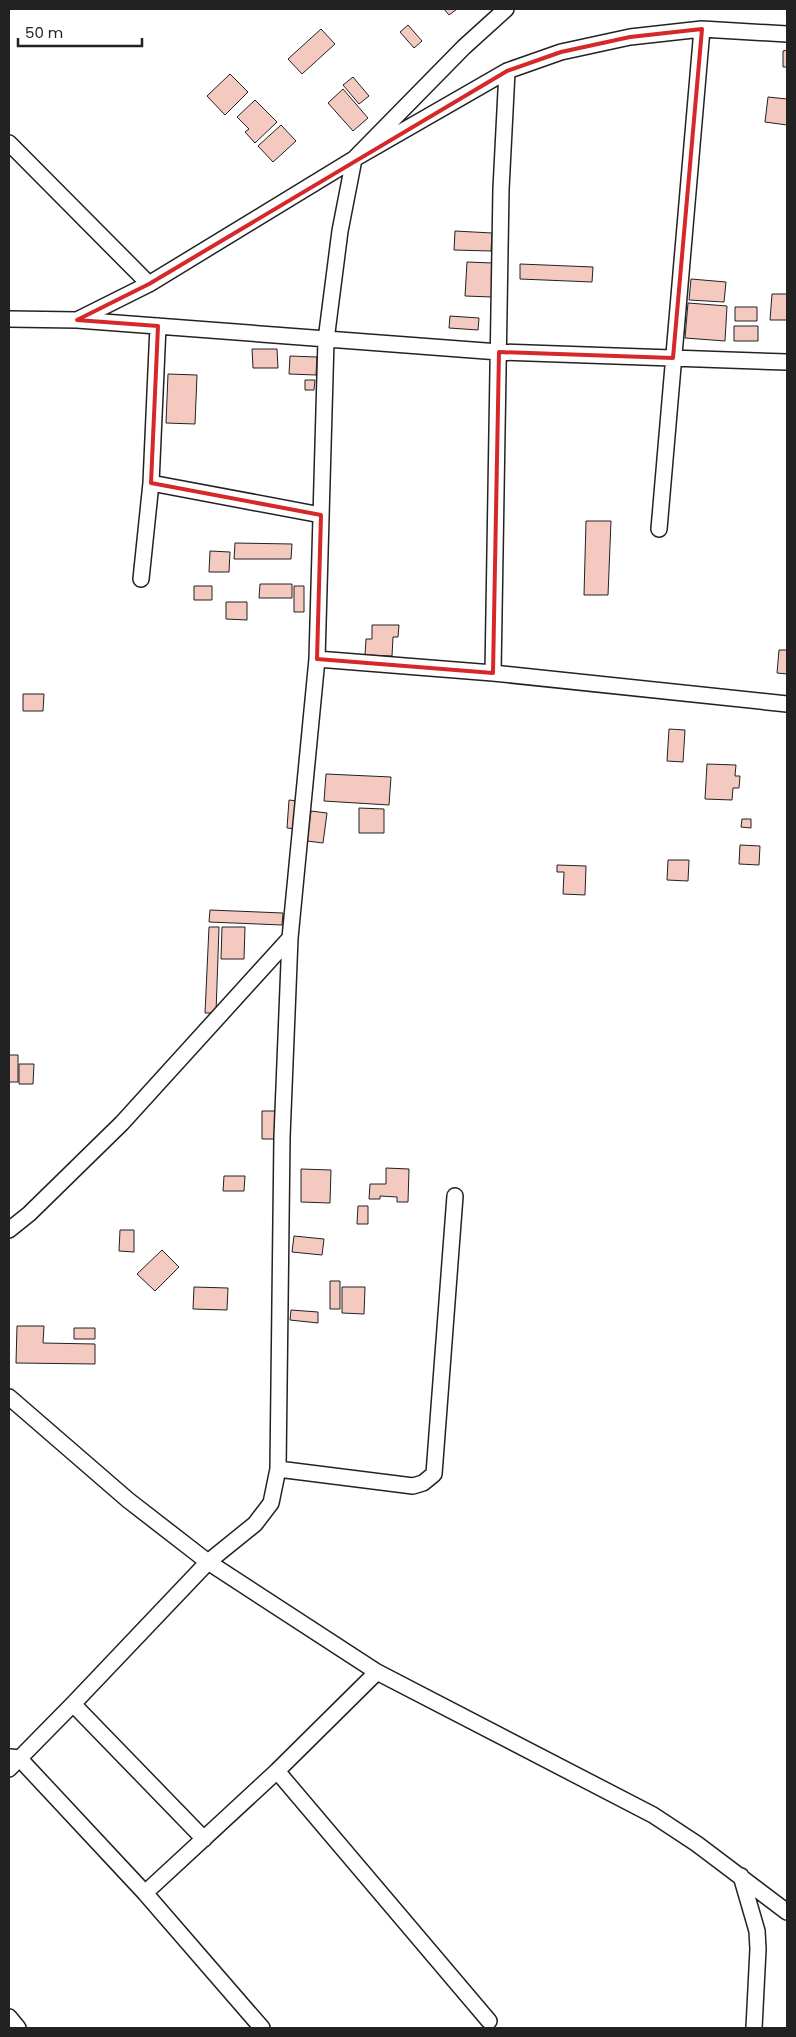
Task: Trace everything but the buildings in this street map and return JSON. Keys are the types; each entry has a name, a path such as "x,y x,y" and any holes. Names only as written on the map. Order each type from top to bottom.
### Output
{"street":[{"path":"257,2027 145,1893 12,1761 73,1704 208,1562 255,1524 271,1503 278,1469 282,1137 290,938 317,659 326,340 340,231 354,159 464,47 506,9"},
{"path":"659,529 702,29"},
{"path":"77,320 149,284 354,159 506,71 570,50 630,37 702,29 787,34"},
{"path":"493,673 501,189 506,71"},
{"path":"9,143 149,284"},
{"path":"9,319 77,320 499,352 787,362"},
{"path":"141,579 151,483 158,326"},
{"path":"151,483 321,515"},
{"path":"317,659 493,673 787,704"},
{"path":"9,1230 29,1214 122,1123 290,938"},
{"path":"278,1469 413,1486 423,1483 434,1474 455,1196"},
{"path":"9,1397 128,1500 208,1562 377,1672 653,1815 741,1876 787,1912"},
{"path":"145,1893 277,1771 377,1672"},
{"path":"73,1704 204,1839"},
{"path":"277,1771 489,2021"},
{"path":"741,1876 757,1931 758,1950 754,2028"},
{"path":"9,2017 18,2028"}],"highlighted area":[{"path":"702,29 673,358 499,352 493,673 317,659 321,515 151,483 158,326 77,320 149,284 507,71 561,52 630,37"}]}
